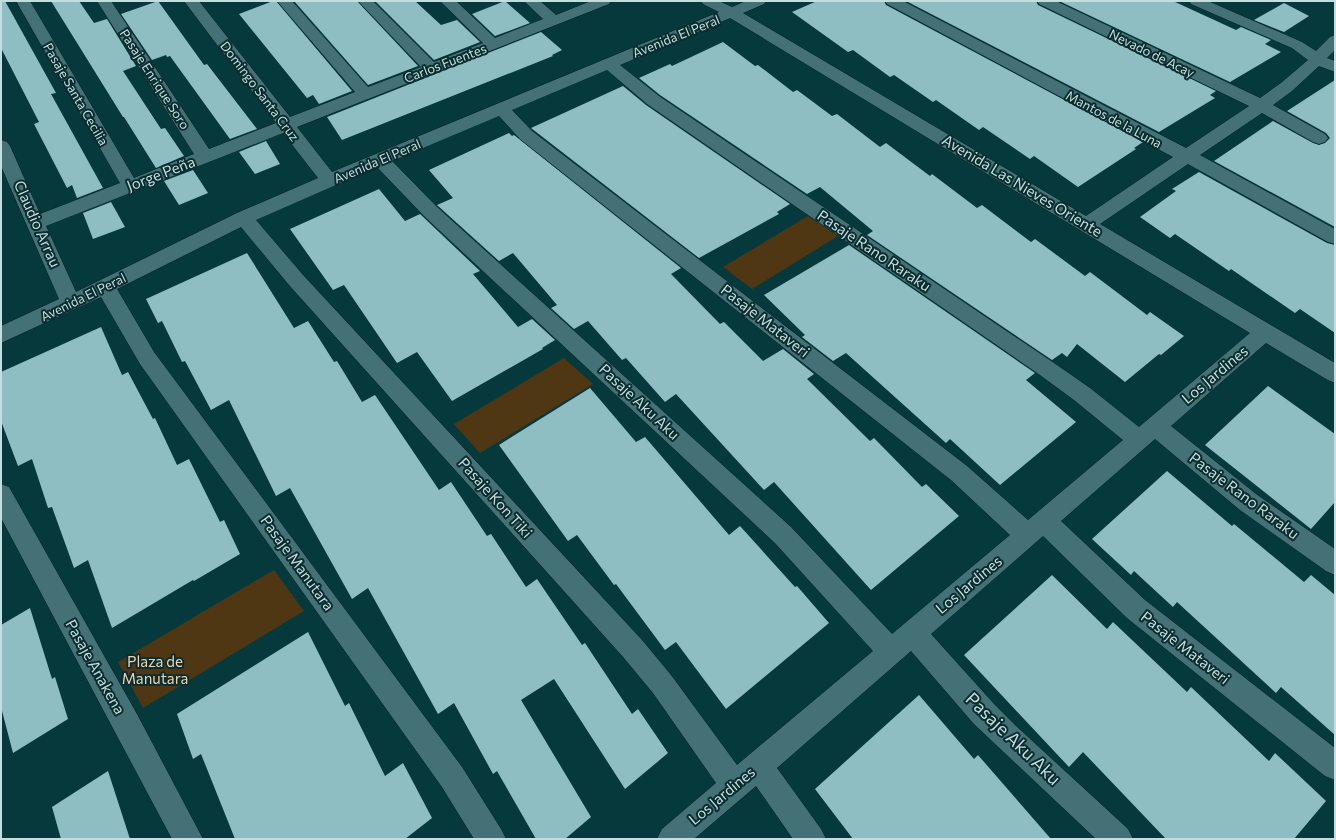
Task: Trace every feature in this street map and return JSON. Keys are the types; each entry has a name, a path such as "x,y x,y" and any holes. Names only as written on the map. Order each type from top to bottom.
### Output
{"street":[{"name":"Pasaje Santa Cecilia","path":"23,1 130,186"},
{"name":"Pasaje Enrique Soro","path":"104,1 205,156"},
{"name":"Domingo Santa Cruz","path":"191,1 329,180"},
{"path":"284,1 365,94"},
{"path":"365,1 431,68"},
{"path":"447,1 494,44"},
{"path":"531,1 554,20"},
{"name":"Carlos Fuentes","path":"286,124 604,1"},
{"name":"Avenida Las Nieves Oriente","path":"708,1 732,13 1335,374"},
{"name":"Avenida El Peral","path":"1,336 244,218 329,180 759,1"},
{"name":"Mantos de la Luna","path":"892,1 1145,135 1205,164 1261,197 1335,237"},
{"name":"Nevado de Acay","path":"1044,1 1261,105 1319,138"},
{"path":"1197,1 1296,46 1318,60 1335,67"},
{"path":"1086,225 1296,80 1318,60 1335,40"},
{"name":"Pasaje Rano Raraku","path":"610,64 653,100 1082,394 1147,433 1335,563"},
{"name":"Pasaje Mataveri","path":"501,108 526,135 959,473 1036,528 1335,766"},
{"name":"Jorge Peña","path":"36,223 286,124"},
{"name":"Claudio Arrau","path":"1,146 71,303"},
{"name":"Pasaje Aku Aku","path":"380,159 431,212 783,535 891,652"},
{"name":"Pasaje Kon Tiki","path":"244,218 296,280 633,649 662,684 735,785"},
{"name":"Pasaje Manutara","path":"105,286 147,358 452,777 491,839"},
{"name":"Los Jardines","path":"672,839 1265,332"},
{"name":"Pasaje Anakena","path":"1,495 128,726 188,839"},
{"name":"Pasaje Aku Aku","path":"913,633 984,714 1118,839"},
{"path":"758,765 793,816 812,839"}],"green space":[{"path":"808,216 838,236 752,289 723,267"},
{"path":"564,358 593,384 480,453 454,424"},
{"name":"Plaza de Manutara","path":"274,570 304,611 143,708 118,662"}],"building":[{"path":"1,1 5,1 56,93 51,94 103,188 77,198 72,185 67,188 34,124 39,122 1,48"},
{"path":"51,1 79,1 94,23 107,19 136,66 123,71 161,129 165,128 184,156 156,168"},
{"path":"158,1 204,65 207,64 257,129 230,139 170,56 167,57 166,55 152,60 121,14"},
{"path":"276,1 352,91 319,104 313,95 307,98 239,14"},
{"path":"294,1 357,1 418,66 368,85"},
{"path":"375,1 415,1 441,25 457,20 480,42 434,60"},
{"path":"505,1 530,23 495,36 472,14"},
{"path":"817,1 884,1 886,5 1143,142 1134,148 1136,149 1078,187 1034,156 1030,159 983,127 979,130 936,100 933,102 894,75 890,77 853,50 848,52 792,12"},
{"path":"906,1 1036,1 1038,5 1216,91 1210,95 1215,98 1159,132"},
{"path":"1059,1 1173,1 1236,30 1241,27 1271,40 1265,44 1281,52 1230,82"},
{"path":"1284,3 1309,16 1284,32 1254,20"},
{"path":"541,32 562,50 552,55 553,56 342,140 327,117"},
{"path":"723,42 755,66 758,65 793,92 797,90 832,116 837,114 880,147 886,143 930,176 932,174 977,208 982,205 1031,242 1035,239 1085,276 1090,272 1147,315 1150,312 1184,336 1125,382 1077,344 1067,357 1062,353 1052,360 867,235 873,231 820,187 807,194 660,95 639,78 670,64 672,66"},
{"path":"1335,80 1335,227 1214,161 1273,121 1313,143 1319,145 1325,143 1330,138 1326,133 1287,111"},
{"path":"623,86 646,105 790,204 777,212 779,214 699,258 531,128"},
{"path":"509,133 512,136 514,135 681,268 671,274 720,324 724,322 763,361 783,349 814,374 807,379 870,441 874,438 922,487 926,484 959,516 871,590 774,482 764,490 676,394 665,402 626,358 622,360 588,321 574,329 551,308 557,305 513,253 499,261 437,205 453,198 429,170"},
{"path":"266,141 280,164 255,174 239,152"},
{"path":"193,170 208,193 179,205 164,181"},
{"path":"1199,172 1327,243 1335,245 1335,333 1300,309 1295,313 1231,269 1229,271 1175,234 1170,238 1140,217 1176,191 1172,189"},
{"path":"379,189 405,221 420,214 480,271 473,274 518,327 532,319 555,340 542,348 543,349 452,401 417,352 397,363 344,285 333,290 290,229"},
{"path":"111,202 125,227 93,239 83,213"},
{"path":"849,245 1035,373 1026,380 1076,422 1000,485 950,439 946,443 846,353 833,361 802,337 805,335 764,295"},
{"path":"247,253 294,328 308,321 334,362 337,361 362,402 375,395 439,490 451,482 487,536 491,534 526,587 537,579 582,645 585,643 632,714 638,709 668,753 625,789 554,679 521,700 591,817 565,839 536,839 497,771 493,774 454,703 438,714 368,588 352,599 290,488 276,496 229,400 211,410 185,361 182,362 162,321 158,323 146,299"},
{"path":"101,327 122,375 128,372 153,419 155,418 177,465 189,459 220,522 224,520 240,554 112,628 88,560 74,568 52,507 48,508 32,459 18,466 1,421 1,372"},
{"path":"1268,386 1335,434 1335,502 1311,529 1205,445"},
{"path":"590,388 636,442 645,437 729,535 740,526 795,587 797,586 829,623 726,709 676,642 665,650 577,535 568,541 499,445"},
{"path":"1167,471 1232,526 1234,524 1304,582 1311,575 1335,595 1335,735 1281,687 1276,693 1177,602 1173,607 1134,571 1131,575 1092,539"},
{"path":"1052,575 1107,629 1113,622 1187,692 1191,687 1269,761 1275,753 1326,801 1294,839 1166,839 1083,752 1069,767 964,655"},
{"path":"30,608 52,679 55,677 68,719 13,753 1,707 1,625"},
{"path":"308,632 345,706 349,703 385,776 403,763 432,818 405,839 235,839 201,754 193,759 177,714"},
{"path":"919,695 974,759 978,755 1051,839 853,839 815,789"},
{"path":"108,771 130,839 61,839 52,807"}]}
